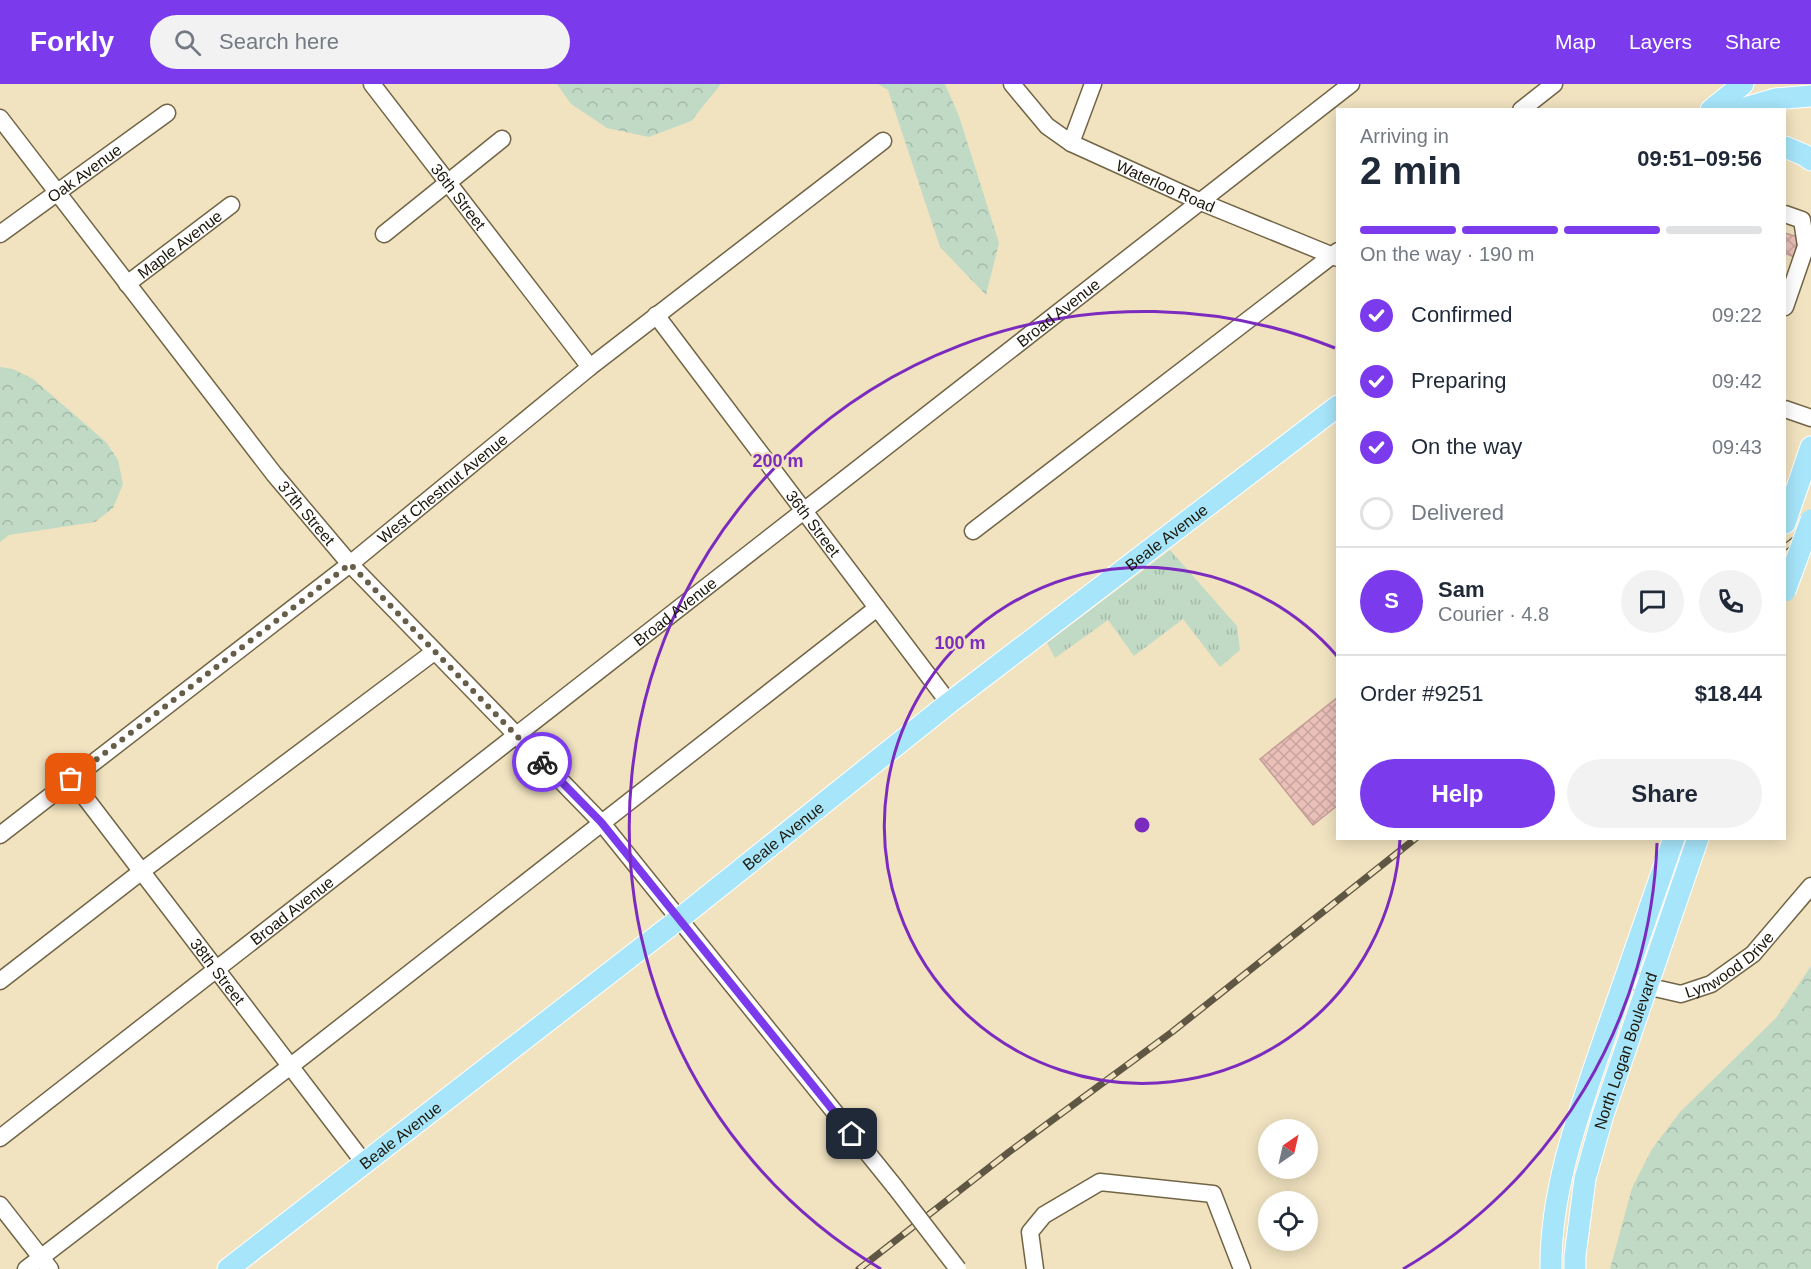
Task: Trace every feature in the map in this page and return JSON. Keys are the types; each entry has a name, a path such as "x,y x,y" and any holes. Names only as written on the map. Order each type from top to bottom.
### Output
{"main road":[{"path":"1713,108 1743,84"},
{"path":"1745,108 1775,99 1811,96"},
{"path":"1786,147 1811,160"},
{"name":"Beale Avenue","path":"228,1269 679,919 949,703 1336,408"},
{"path":"1786,520 1811,447"},
{"path":"1786,588 1811,520"},
{"name":"North Logan Boulevard","path":"1551,1269 1562,1174 1580,1108 1673,840"},
{"name":"North Logan Boulevard","path":"1575,1269 1585,1179 1602,1115 1697,840"}],"street":[{"name":"36th Street","path":"372,84 590,367"},
{"name":"Waterloo Road","path":"1012,84 1047,126 1071,143 1201,202 1336,255"},
{"path":"1071,143 1093,84"},
{"name":"Broad Avenue","path":"0,1138 1351,84"},
{"path":"1524,108 1554,84"},
{"name":"Oak Avenue","path":"0,234 167,113"},
{"name":"37th Street","path":"0,118 274,474 350,564 601,822 895,1187 958,1269"},
{"path":"384,234 502,139"},
{"name":"West Chestnut Avenue","path":"0,835 350,564 656,315 884,141"},
{"name":"Maple Avenue","path":"127,284 231,205"},
{"path":"1786,214 1802,220 1806,246 1786,304"},
{"path":"973,531 1336,255"},
{"name":"36th Street","path":"656,315 949,703"},
{"path":"1786,409 1811,418"},
{"path":"26,1269 45,1263 291,1066 877,608"},
{"path":"0,981 142,871 434,652"},
{"name":"38th Street","path":"71,779 365,1164"},
{"name":"Lynwood Drive","path":"1624,978 1681,994 1711,984 1753,954 1811,886"},
{"path":"1035,1269 1030,1232 1044,1215 1100,1182 1213,1194 1242,1269"},
{"path":"0,1205 45,1263"}],"green space":[{"path":"557,84 721,84 691,121 649,137 607,128 571,104"},
{"path":"878,84 945,84 959,116 999,243 986,295 940,247 888,90"},
{"path":"0,367 13,369 33,379 106,442 118,460 123,484 113,508 95,522 9,535 0,542"},
{"path":"1170,550 1237,626 1240,650 1220,667 1183,619 1134,656 1108,620 1055,658 1047,643"},
{"path":"1811,966 1811,1269 1610,1269 1632,1188 1652,1149 1680,1112 1776,1018"}],"building":[{"path":"1786,233 1801,238 1794,257 1786,253"},
{"path":"1336,699 1336,807 1313,825 1260,759"}],"railway":[{"path":"1786,546 1811,527"},
{"path":"859,1269 1009,1152 1172,1032 1413,840"}],"way so far":[{"path":"71,779 350,564 542,762"}],"route":[{"path":"542,762 601,822 852,1134"}]}
